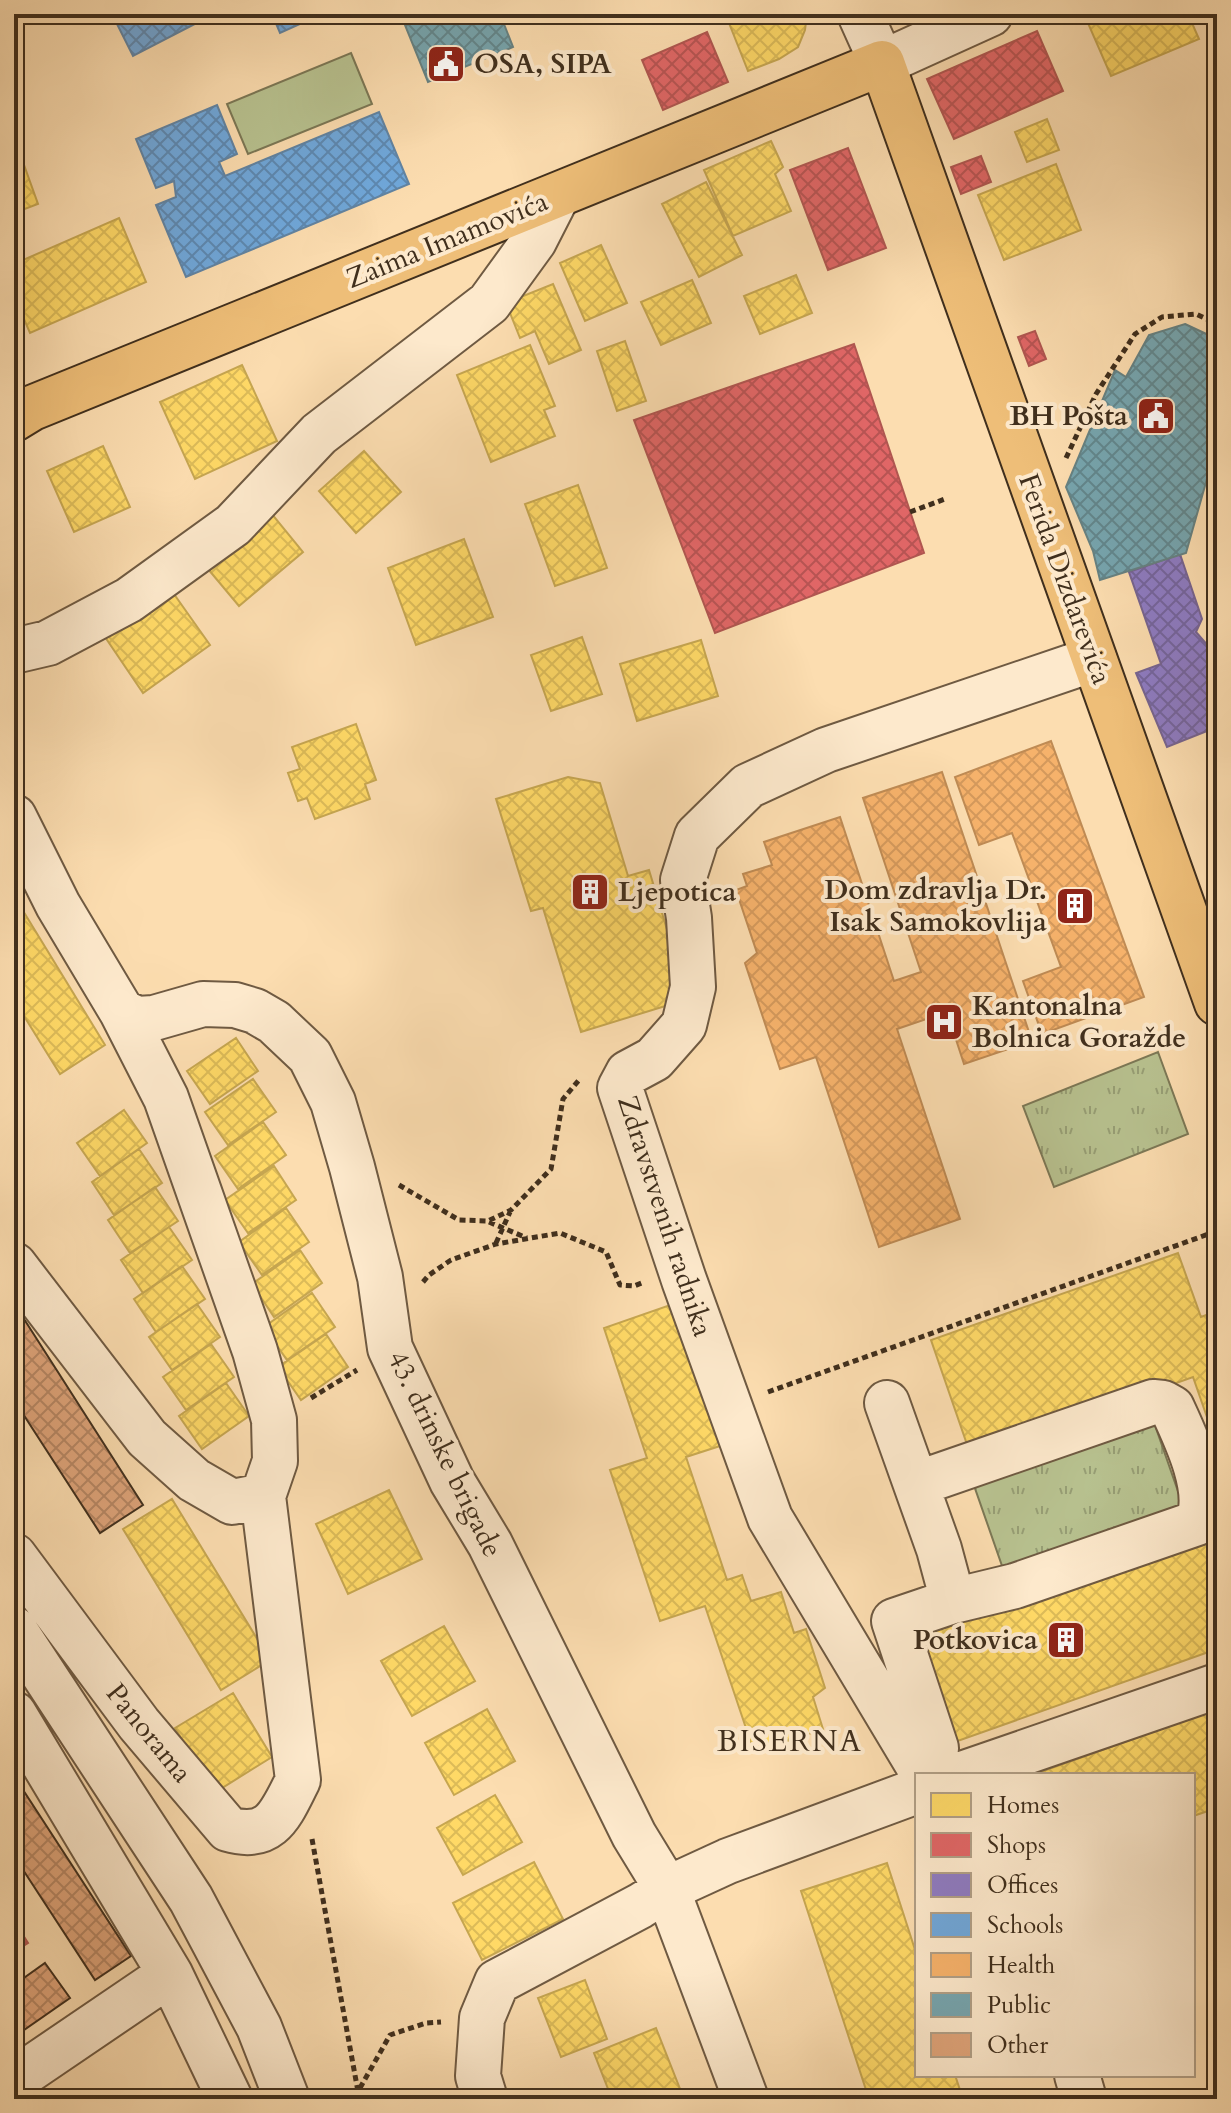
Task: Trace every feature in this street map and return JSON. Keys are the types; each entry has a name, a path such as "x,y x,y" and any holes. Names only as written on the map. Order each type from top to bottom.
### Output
{"main road":[{"name":"Zaima Imamovića","path":"14,419 32,408 882,63"},
{"name":"Ferida Dizdarevića","path":"882,63 1217,1001"}],"street":[{"path":"860,14 882,63"},
{"name":"Zaima Imamovića","path":"882,63 990,14"},
{"path":"14,651 48,643 129,600 233,525 319,434 489,303 534,241 557,196"},
{"name":"Zdravstvenih radnika","path":"923,1773 770,1518 620,1088 628,1073 654,1059 684,1025 693,987 689,918 683,880 697,836 748,786 826,750 1094,659"},
{"path":"14,817 58,905 122,1012 166,1098 255,1351 274,1420 275,1461 263,1496 298,1780"},
{"name":"43. drinske brigade","path":"122,1012 137,1019 154,1018 203,1004 235,1005 255,1011 274,1022 310,1056 333,1102 352,1167 380,1277 390,1348 452,1481 490,1544 634,1835 667,1889 746,2099"},
{"path":"14,1265 147,1438 194,1480 232,1502 263,1496"},
{"path":"916,1484 1153,1402 1172,1408 1202,1489 1203,1511 1197,1523 1015,1586 953,1601 894,1621 936,1748 932,1773"},
{"path":"887,1403 939,1549 953,1601"},
{"name":"Panorama","path":"14,1556 139,1724 228,1829 243,1833 264,1830 278,1818 298,1780"},
{"path":"14,1629 191,1899 259,2027 287,2099"},
{"path":"976,1772 1217,1686"},
{"path":"14,1714 170,1974 223,2096"},
{"path":"485,2099 478,2076 482,2018 497,1982 667,1889 728,1861 915,1792"},
{"path":"14,2080 170,1974"},
{"path":"1078,2077 1084,2099"}],"path":[{"path":"1041,511 1096,394 1135,334 1162,317 1196,314 1217,324"},
{"path":"910,512 945,499"},
{"path":"488,1221 511,1210 551,1169 563,1099 579,1080 628,1073"},
{"path":"352,1167 404,1187 459,1220 488,1221 528,1238"},
{"path":"496,1244 511,1210"},
{"path":"730,1406 1217,1231"},
{"path":"422,1284 429,1275 451,1260 496,1244 528,1238 560,1233 606,1252"},
{"path":"298,1780 309,1824 359,2098"},
{"path":"359,2098 360,2084 390,2035 426,2023 482,2018"}],"green space":[{"path":"351,53 372,104 248,154 227,104"},
{"path":"1158,1052 1188,1134 1054,1187 1023,1106"},
{"path":"1150,1411 1188,1520 1008,1583 970,1474"}],"building: Homes":[{"path":"749,14 807,14 798,47 779,59 748,71 729,23"},
{"path":"1084,14 1188,14 1199,39 1111,76"},
{"path":"1047,119 1059,150 1027,162 1015,132"},
{"path":"14,137 38,204 14,213"},
{"path":"771,141 783,167 775,174 791,211 733,236 704,170"},
{"path":"1056,164 1081,230 1004,260 978,195"},
{"path":"706,182 742,255 699,277 662,204"},
{"path":"119,218 146,282 30,333 14,296 14,264"},
{"path":"601,245 627,303 585,321 560,263"},
{"path":"796,275 812,313 760,334 744,296"},
{"path":"692,280 711,323 661,345 641,302"},
{"path":"553,284 581,350 549,364 535,331 520,338 506,303"},
{"path":"625,341 646,401 617,411 597,351"},
{"path":"530,345 555,406 544,410 555,436 491,462 457,375"},
{"path":"242,365 277,441 195,479 160,402"},
{"path":"103,446 130,507 74,532 47,471"},
{"path":"364,451 401,492 356,533 319,491"},
{"path":"578,485 607,568 555,586 525,504"},
{"path":"267,508 303,552 239,606 203,563"},
{"path":"464,539 493,617 416,645 388,568"},
{"path":"169,587 210,645 143,693 103,634"},
{"path":"582,637 602,694 551,711 531,655"},
{"path":"701,640 718,696 637,721 620,664"},
{"path":"356,724 376,780 365,784 370,799 315,819 307,798 298,801 288,773 300,769 292,747"},
{"name":"Ljepotica","path":"568,777 600,783 628,876 649,870 688,999 581,1032 543,908 531,911 496,799"},
{"path":"14,896 105,1045 60,1074 14,1000"},
{"path":"236,1038 258,1071 210,1104 187,1071"},
{"path":"253,1079 276,1112 228,1145 205,1112"},
{"path":"124,1110 147,1143 100,1176 77,1143"},
{"path":"263,1122 286,1155 238,1189 215,1156"},
{"path":"139,1149 162,1183 114,1215 92,1182"},
{"path":"274,1166 296,1200 248,1233 225,1200"},
{"path":"155,1187 178,1221 130,1253 108,1220"},
{"path":"286,1208 309,1242 262,1275 239,1242"},
{"path":"169,1227 192,1260 143,1293 121,1260"},
{"path":"300,1250 322,1283 274,1317 252,1284"},
{"path":"1178,1253 1201,1317 1217,1311 1217,1446 1193,1377 971,1456 931,1340"},
{"path":"182,1266 205,1299 156,1332 134,1299"},
{"path":"312,1293 335,1327 287,1360 264,1327"},
{"path":"676,1303 723,1445 686,1457 727,1580 742,1575 751,1601 781,1592 794,1633 806,1629 825,1688 813,1697 823,1729 754,1752 705,1606 660,1621 610,1470 647,1458 604,1328"},
{"path":"197,1304 220,1337 172,1370 149,1337"},
{"path":"326,1334 348,1367 301,1400 278,1367"},
{"path":"211,1344 234,1377 186,1410 163,1377"},
{"path":"226,1383 249,1416 202,1449 179,1416"},
{"path":"389,1490 422,1559 348,1594 316,1524"},
{"path":"172,1499 270,1660 221,1690 123,1529"},
{"name":"Potkovica","path":"1217,1524 1217,1649 952,1743 912,1631"},
{"path":"444,1626 475,1681 412,1716 381,1661"},
{"path":"233,1693 272,1757 214,1793 175,1728"},
{"path":"487,1709 515,1761 454,1795 425,1743"},
{"path":"1217,1709 1217,1808 1195,1815 1195,1773 1038,1773"},
{"path":"495,1795 522,1842 463,1875 437,1828"},
{"path":"534,1862 563,1919 482,1960 453,1903"},
{"path":"887,1863 915,1950 915,2077 956,2077 963,2099 869,2099 801,1891"},
{"path":"585,1980 607,2039 561,2057 538,1998"},
{"path":"656,2028 684,2099 612,2099 594,2053"}],"building: Shops":[{"path":"1037,31 1063,91 954,139 927,79"},
{"path":"707,32 728,82 663,110 642,60"},
{"path":"848,148 886,248 828,270 790,170"},
{"path":"981,156 991,182 961,194 951,167"},
{"path":"1035,331 1046,359 1029,366 1018,337"},
{"path":"854,344 924,553 715,633 634,420"},
{"path":"14,1921 28,1943 14,1952"}],"building: Offices":[{"path":"1180,554 1202,619 1196,632 1209,647 1217,644 1217,727 1167,747 1136,673 1161,664 1129,572"}],"building: Schools":[{"path":"112,14 214,14 133,56"},
{"path":"272,14 322,14 280,33"},
{"path":"217,105 237,154 219,162 225,176 379,112 409,184 186,277 156,205 176,197 174,181 156,188 136,139"}],"building: Health":[{"name":"Dom zdravlja Dr. Isak Samokovlija","path":"1051,741 1144,997 1042,1034 1023,981 1061,967 1012,833 979,845 955,777"},
{"path":"942,772 1032,1041 964,1064 947,1012 897,1029 960,1219 879,1247 816,1057 780,1069 745,963 757,953 736,890 747,886 743,874 772,865 764,842 840,817 894,981 921,972 863,798"}],"building: Public":[{"name":"OSA, SIPA","path":"419,14 500,14 513,47 428,82 403,20"},
{"name":"BH Pošta","path":"1185,324 1217,339 1217,456 1212,461 1186,553 1100,580 1093,551 1066,487 1115,370 1126,377 1149,335"}],"building: Other":[{"path":"24,1319 143,1505 100,1533 14,1400 14,1326"},
{"path":"14,1776 131,1956 95,1980 14,1856"},
{"path":"45,1963 70,1998 14,2037 14,1985"}],"place":[{"name":"OSA, SIPA","path":"446,64"},
{"name":"BH Pošta","path":"1156,416"},
{"name":"Ljepotica","path":"590,892"},
{"name":"Dom zdravlja Dr. Isak Samokovlija","path":"1075,906"},
{"name":"Kantonalna Bolnica Goražde","path":"944,1022"},
{"name":"Potkovica","path":"1066,1640"}],"district":[{"name":"BISERNA","path":"790,1741"}]}
